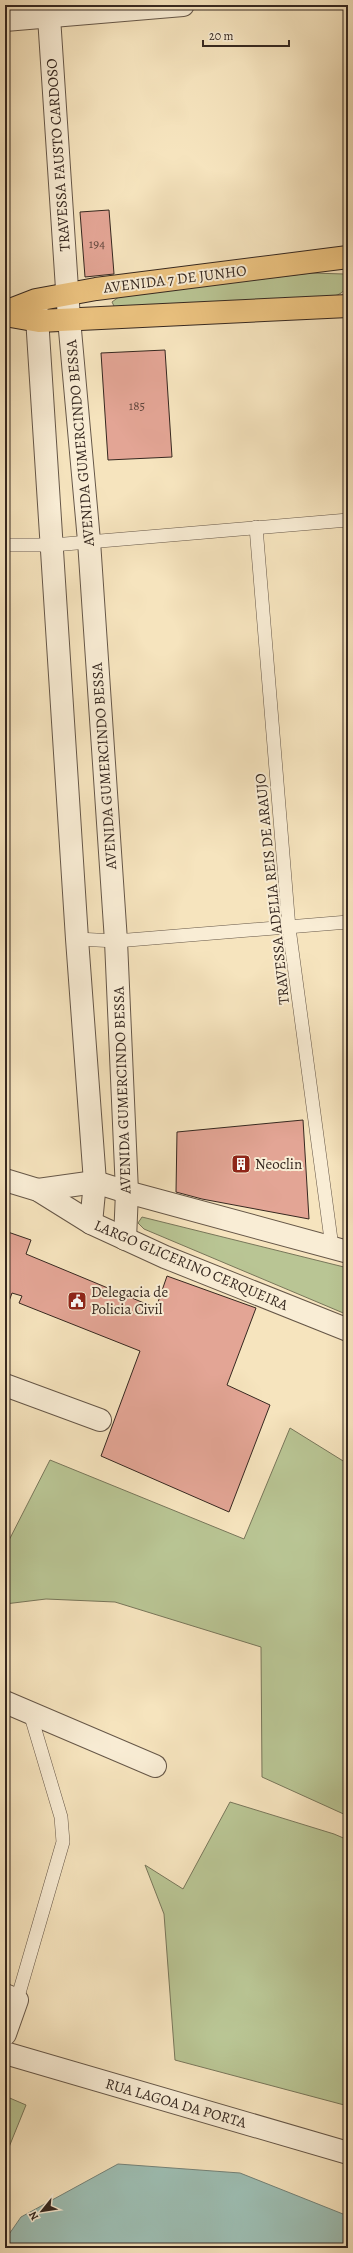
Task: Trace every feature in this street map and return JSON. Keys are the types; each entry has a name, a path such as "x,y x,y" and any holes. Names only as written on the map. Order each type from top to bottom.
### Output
{"main road":[{"name":"AVENIDA 7 DE JUNHO","path":"5,315 38,311 67,294 348,257"},
{"name":"AVENIDA 7 DE JUNHO","path":"5,312 38,311 69,319 348,306"}],"street":[{"path":"5,20 183,5"},
{"name":"TRAVESSA FAUSTO CARDOSO","path":"49,17 67,294"},
{"name":"AVENIDA GUMERCINDO BESSA","path":"67,294 89,541 116,941 127,1192 125,1239"},
{"name":"AVENIDA GUMERCINDO BESSA","path":"38,311 77,939 95,1182 91,1223"},
{"name":"LARGO GLICERINO CERQUEIRA","path":"5,1180 38,1190 91,1223 125,1239 348,1330"},
{"name":"LARGO GLICERINO CERQUEIRA","path":"38,1190 95,1182 340,1250"},
{"path":"5,1385 100,1420"},
{"path":"5,1702 155,1766"},
{"path":"5,2034 11,1997"},
{"name":"RUA LAGOA DA PORTA","path":"5,2053 348,2152"}],"lane":[{"path":"5,545 53,545 348,520"},
{"name":"TRAVESSA ADELIA REIS DE ARAUJO","path":"256,527 289,928 340,1250"},
{"path":"77,939 116,941 348,922"},
{"path":"11,1997 63,1842 61,1817 30,1713"}],"green space":[{"path":"311,273 344,274 348,279 347,285 338,295 318,300 115,308 112,302 120,296"},
{"path":"142,1217 348,1268 348,1315 144,1229 138,1223"},
{"path":"290,1428 348,1464 348,1816 262,1777 261,1647 115,1602 46,1599 5,1604 5,1548 50,1460 244,1539"},
{"path":"230,1802 334,1834 348,1840 348,2106 175,2060 164,1914 145,1865 183,1889"},
{"path":"5,2096 26,2105 5,2157"}],"water":[{"path":"118,2164 240,2173 348,2216 348,2248 5,2248 5,2240 21,2217"}],"building":[{"path":"109,210 114,274 85,277 80,212"},
{"path":"165,350 172,457 108,460 101,353"},
{"name":"Neoclin","path":"303,1120 309,1219 202,1199 176,1192 177,1132"},
{"path":"5,1231 31,1240 26,1254 156,1308 167,1276 256,1308 227,1385 270,1405 229,1512 101,1456 140,1351 19,1303 22,1296 12,1293 8,1304 5,1304"}],"place":[{"name":"Neoclin","path":"241,1164"},
{"name":"Delegacia de Policia Civil","path":"77,1301"}]}
